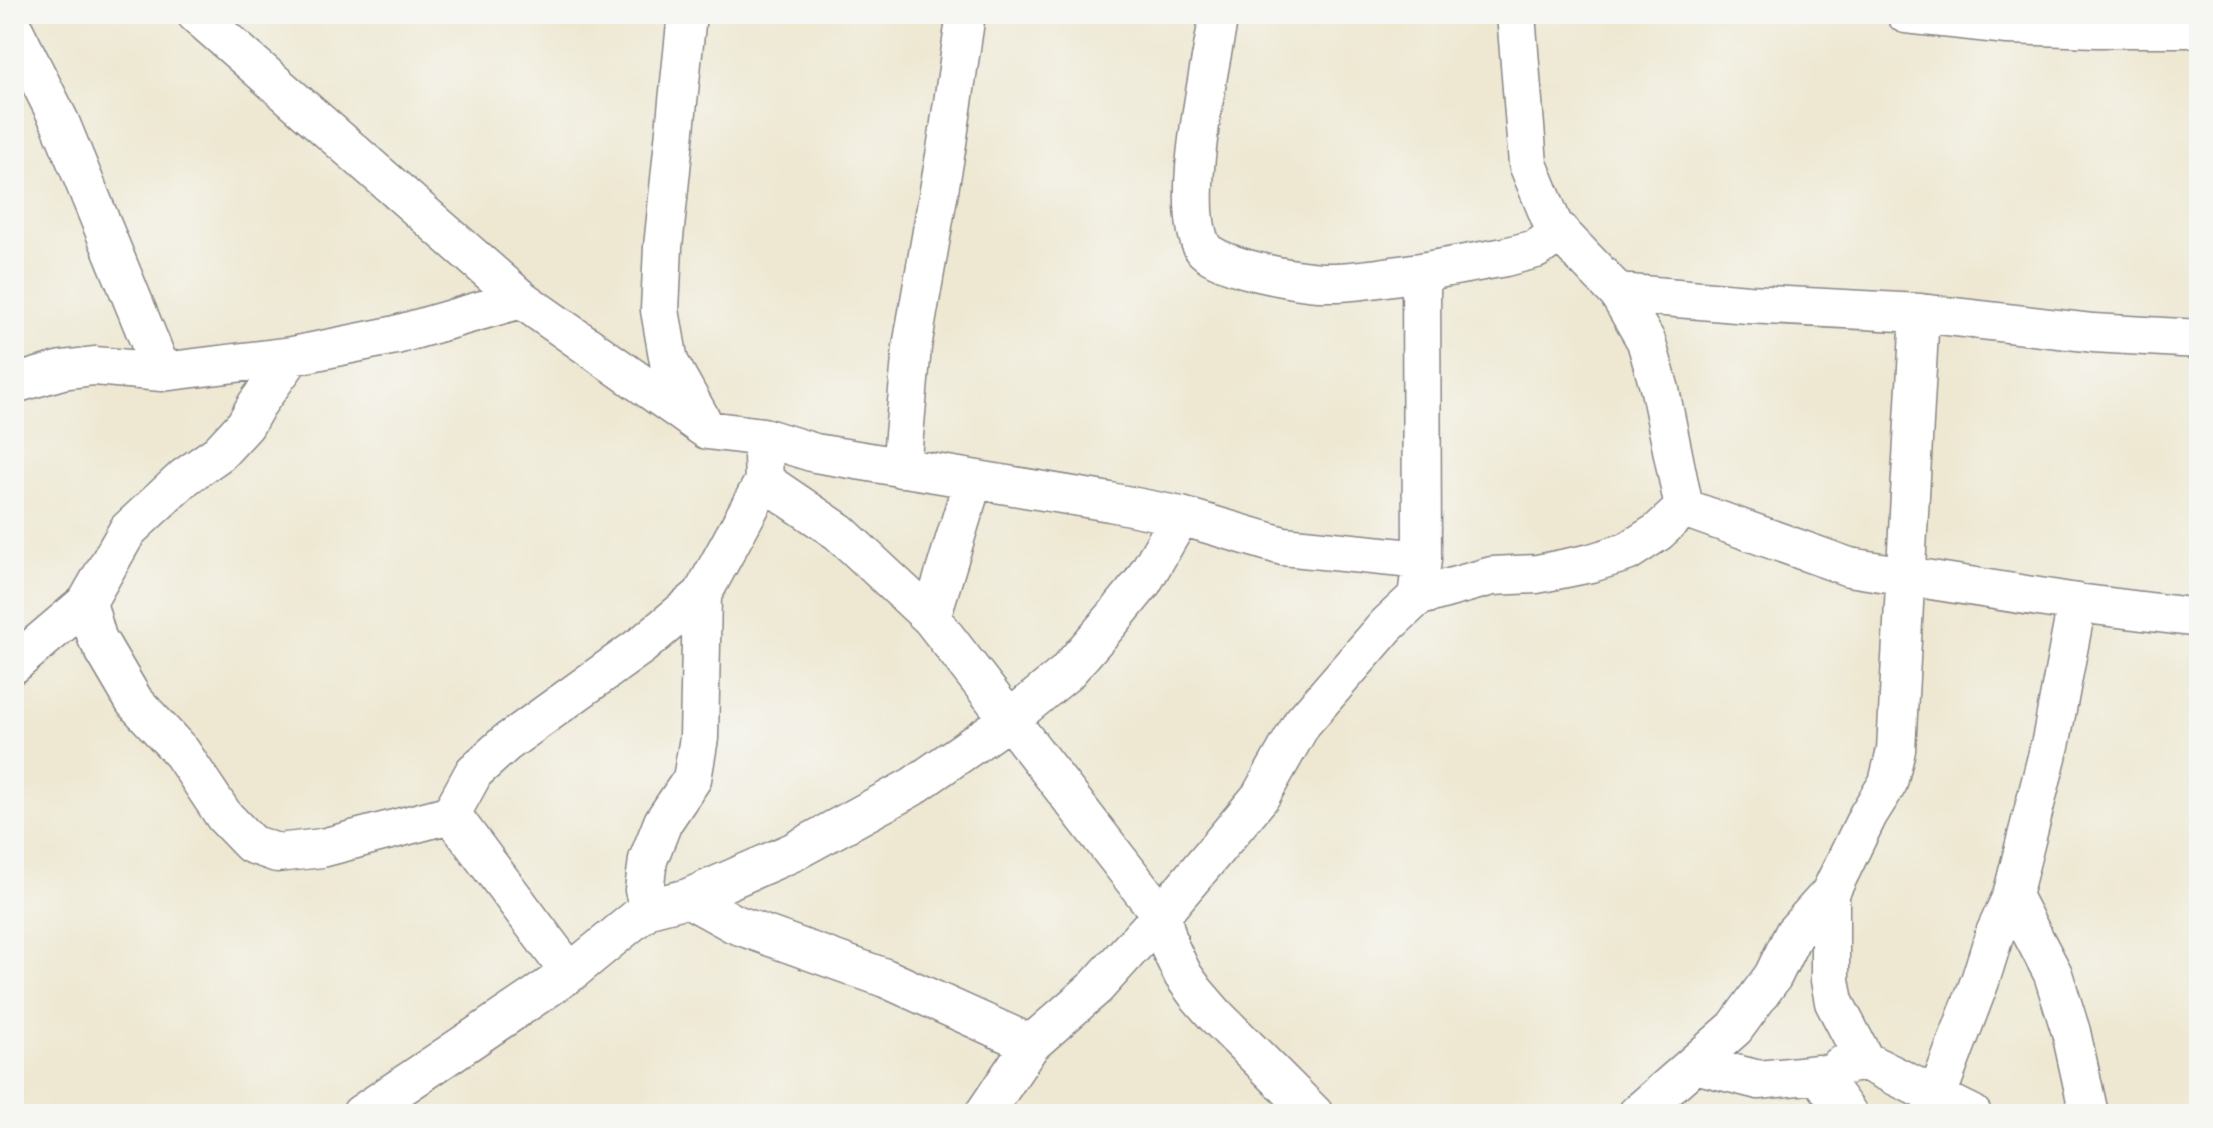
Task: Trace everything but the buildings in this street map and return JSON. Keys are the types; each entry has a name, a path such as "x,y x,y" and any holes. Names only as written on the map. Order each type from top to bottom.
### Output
{"street":[{"path":"196,14 521,299 707,430 763,437 815,453 1181,516 1283,546 1420,578 1537,574 1591,563 1627,552 1658,532 1684,508"},
{"path":"687,14 663,247 660,310 669,362 707,430"},
{"path":"901,468 912,347 966,14"},
{"path":"1219,14 1193,173 1196,226 1204,250 1226,263 1279,276 1324,282 1421,272 1505,257 1536,249 1561,232"},
{"path":"1516,14 1528,164 1553,225 1618,293 1646,341 1660,390 1684,508"},
{"path":"1906,14 2008,25 2096,21 2199,28"},
{"path":"14,30 60,122 162,372"},
{"path":"984,1114 1031,1044 1096,987 1260,797 1302,723 1387,625 1420,578 1421,272"},
{"path":"1618,293 1920,313 2093,333 2199,339"},
{"path":"14,384 62,370 94,366 162,372 292,356 396,335 521,299"},
{"path":"1637,1114 1735,1028 1773,976 1794,933 1830,893 1868,815 1888,783 1896,750 1920,313"},
{"path":"14,664 87,602 128,530 185,477 219,453 245,425 292,356"},
{"path":"87,602 97,638 134,701 182,753 224,816 251,844 277,853 322,848 451,814 474,772 495,753 642,645 702,595 764,481 763,437"},
{"path":"931,618 973,480"},
{"path":"764,481 839,532 931,618 1161,915 1170,948 1196,993 1297,1106"},
{"path":"1684,508 1849,567 2077,603 2199,618"},
{"path":"361,1114 570,973 649,908 688,898 793,852 912,787 1010,719 1066,673 1102,632 1142,583 1181,516"},
{"path":"649,908 644,890 648,860 663,822 692,779 699,738 702,595"},
{"path":"1936,1098 1995,933 2012,896 2051,741 2077,603"},
{"path":"451,814 570,973"},
{"path":"1830,893 1830,980 1834,1002 1865,1061"},
{"path":"2012,896 2053,974 2071,1032 2089,1114"},
{"path":"688,898 735,924 885,978 1031,1044"},
{"path":"1695,1064 1759,1080 1818,1074 1865,1061 1972,1114"},
{"path":"1818,1074 1848,1114"}]}
